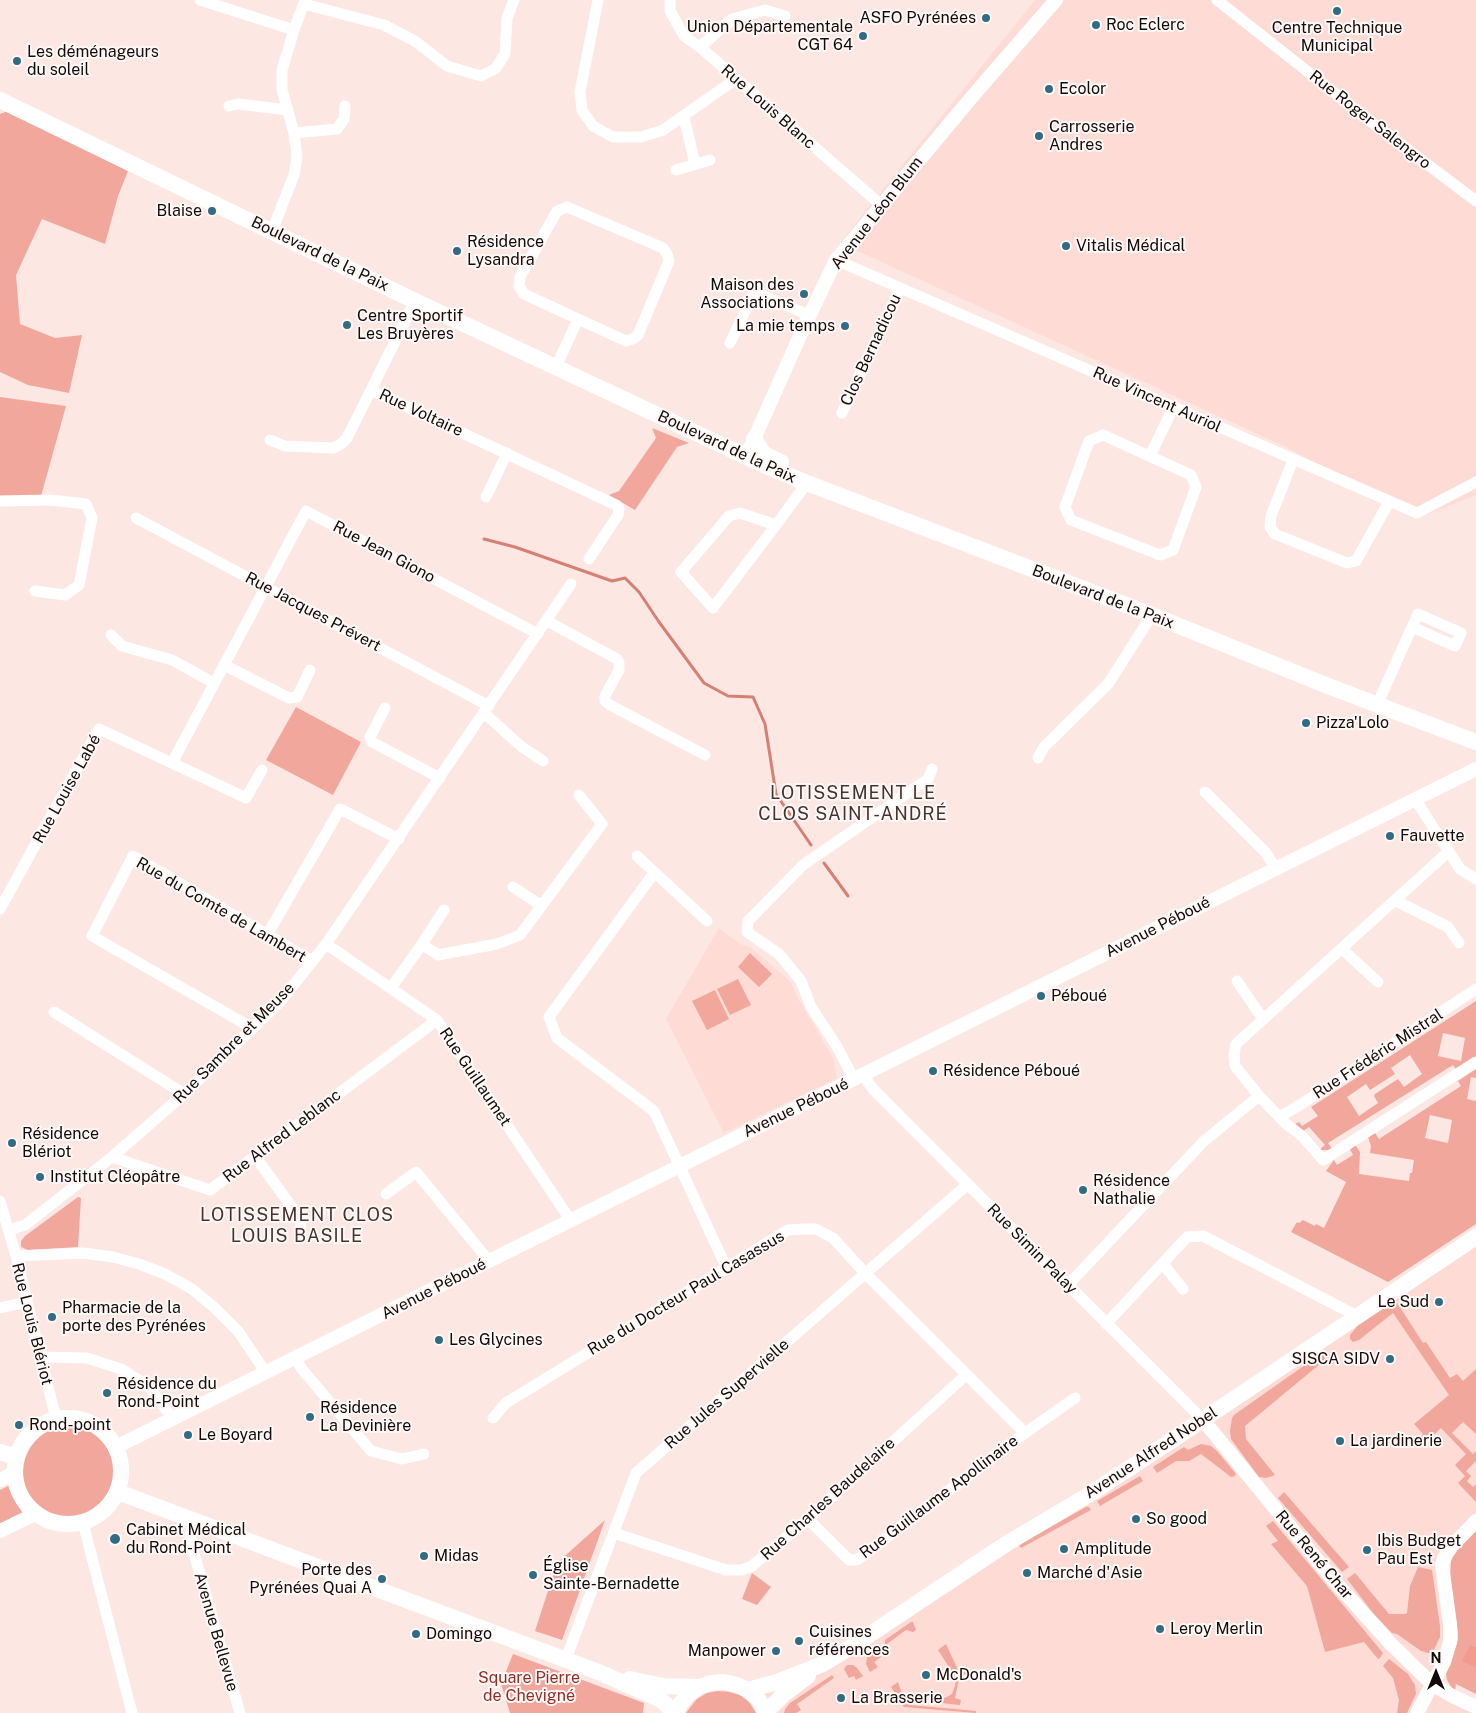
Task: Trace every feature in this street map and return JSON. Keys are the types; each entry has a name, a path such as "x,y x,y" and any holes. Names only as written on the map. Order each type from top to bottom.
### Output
{"main road":[{"name":"Boulevard de la Paix","path":"2,103 746,457 807,483 1476,742"},
{"path":"754,439 764,454 801,473 807,483"},
{"name":"Avenue Alfred Nobel","path":"766,1713 784,1694 823,1664 1006,1544 1090,1494 1476,1237"},
{"path":"0,1452 24,1502 35,1514 50,1522 66,1525 83,1523 98,1516 109,1506 118,1492 122,1478 121,1462 116,1447 106,1433 91,1423 74,1418 56,1419 42,1424 22,1444 10,1470"},
{"path":"118,1492 602,1672 661,1700 675,1713 685,1698 699,1687 711,1683 724,1682 748,1690 759,1700 766,1713"},
{"name":"Avenue Alfred Nobel","path":"748,1690 777,1682 823,1664"},
{"path":"602,1672 663,1686 699,1687"}],"street":[{"path":"200,0 294,30"},
{"path":"272,231 294,175 297,157 294,133 282,90 282,70 304,2 384,25 415,40 447,66 481,76 496,68 505,54 507,18 514,0"},
{"path":"598,0 580,92 582,110 594,126 613,136 641,138 663,130 684,117 736,79"},
{"name":"Rue Louis Blanc","path":"670,0 670,11 684,36 700,47 881,205"},
{"name":"Avenue Léon Blum","path":"746,457 809,315 836,260 1056,0"},
{"name":"Rue Roger Salengro","path":"1217,0 1476,201"},
{"path":"700,47 732,19 765,10 785,16"},
{"path":"229,106 238,104 288,110"},
{"path":"294,133 337,129 344,119 345,106"},
{"path":"684,117 695,164"},
{"path":"676,170 710,160"},
{"path":"567,208 663,248 668,254 669,261 638,336 635,338 626,341 578,319 524,294 519,286 520,277 557,211 567,208"},
{"name":"Rue Vincent Auriol","path":"836,260 1417,513 1476,482"},
{"name":"Clos Bernadicou","path":"842,413 900,288"},
{"path":"730,343 754,292 809,315"},
{"name":"Rue Voltaire","path":"416,301 371,390 616,504 619,508 618,514 589,559"},
{"path":"556,367 578,319"},
{"path":"270,440 285,446 333,448 347,438 371,390"},
{"path":"1150,456 1174,408"},
{"path":"1103,435 1150,456 1190,475 1196,487 1173,550 1160,555 1071,520 1065,507 1089,441 1103,435"},
{"path":"486,497 507,453"},
{"path":"1293,460 1271,516 1270,527 1275,534 1347,563 1356,562 1389,502"},
{"path":"776,525 740,513 729,516 681,572 713,608 776,525 807,483"},
{"path":"0,500 50,500 86,504 92,518 79,585 65,595 35,591"},
{"name":"Rue Jean Giono","path":"266,586 306,511 538,634"},
{"name":"Rue Jacques Prévert","path":"136,518 266,586 487,709"},
{"name":"Rue Sambre et Meuse","path":"8,1230 24,1225 112,1157 184,1094 280,1002 326,944 571,584"},
{"path":"262,770 246,798 172,763 266,586"},
{"path":"1038,758 1044,747 1108,684 1152,615"},
{"path":"547,620 617,659 619,663 618,670 605,696 605,701 705,755"},
{"path":"1377,705 1412,627"},
{"path":"111,635 122,646 172,660 214,683"},
{"path":"224,665 289,698 297,697 310,670"},
{"path":"385,708 370,737 372,742 440,778"},
{"path":"487,709 522,747 543,761"},
{"name":"Rue Louise Labé","path":"0,909 99,729 172,763"},
{"name":"Rue Simin Palay","path":"932,769 928,779 803,865 748,921 747,932 779,954 801,981 811,1007 859,1077 1202,1420"},
{"name":"Avenue Péboué","path":"116,1447 1476,769"},
{"path":"1205,792 1266,853 1276,869"},
{"path":"422,944 438,955 497,944 520,935 602,824 579,795"},
{"path":"1415,799 1460,869 1476,879"},
{"path":"267,935 340,809 399,839"},
{"path":"1448,852 1236,1044 1235,1066 1260,1096 1302,1136 1323,1160 1476,1062"},
{"name":"Rue du Comte de Lambert","path":"252,1028 92,936 133,856 312,961"},
{"path":"637,856 707,921"},
{"path":"654,873 549,1017 557,1038 654,1111 727,1269"},
{"path":"513,887 542,906"},
{"path":"1396,901 1448,926 1459,943"},
{"path":"391,988 444,910"},
{"name":"Rue Guillaumet","path":"326,944 437,1020 571,1221"},
{"path":"1342,949 1378,982"},
{"path":"1238,981 1263,1019"},
{"name":"Rue Frédéric Mistral","path":"1280,1117 1476,989"},
{"path":"54,1012 184,1094"},
{"name":"Rue Alfred Leblanc","path":"112,1157 210,1190 437,1020"},
{"path":"1068,1286 1204,1142 1260,1096"},
{"path":"255,1156 301,1220 300,1234"},
{"path":"386,1194 416,1172 489,1261"},
{"name":"Rue Jules Supervielle","path":"566,1659 636,1473 968,1185"},
{"name":"Rue Louis Blériot","path":"0,1203 16,1256 56,1419"},
{"name":"Rue du Docteur Paul Casassus","path":"493,1418 506,1403 788,1230 816,1229 833,1238 865,1273 1025,1433"},
{"path":"1106,1324 1188,1237 1203,1236 1330,1304 1357,1316"},
{"path":"16,1256 83,1252 122,1259 165,1274 192,1289 216,1309 238,1331 266,1373"},
{"path":"1162,1264 1183,1289"},
{"path":"0,1308 27,1302"},
{"path":"41,1357 87,1358 121,1369 148,1386 173,1419"},
{"path":"296,1358 301,1368 371,1451 402,1459 424,1454"},
{"name":"Rue Charles Baudelaire","path":"614,1533 726,1570 741,1570 752,1566 808,1519 966,1375"},
{"name":"Rue Guillaume Apollinaire","path":"808,1519 849,1560 857,1560 1025,1433 1075,1398"},
{"name":"Rue René Char","path":"1202,1420 1336,1582 1391,1644 1432,1684 1476,1708"},
{"path":"0,1531 35,1514"},
{"name":"Avenue Bellevue","path":"194,1521 190,1536 193,1550 240,1713"},
{"path":"1417,1713 1444,1662 1450,1642 1450,1625 1442,1565 1444,1558 1451,1547 1476,1521"},
{"path":"83,1523 132,1713"}],"shaded area":[{"path":"1035,0 1476,0 1476,495 1418,518 1284,446 840,243"},
{"path":"719,928 740,944 750,947 790,981 833,1058 837,1078 724,1133 666,1019"},
{"path":"1476,1237 1476,1521 1446,1554 1450,1625 1432,1684 1476,1713 676,1713 689,1694 737,1685 823,1664"},
{"path":"1470,1645 1476,1647 1476,1667 1462,1661"}],"green space":[{"path":"8,111 128,171 118,196 105,244 42,219 16,275 20,324 55,338 82,335 69,393 28,385 0,372 0,114"},
{"path":"0,397 66,406 41,496 0,497"},
{"path":"652,428 689,443 677,447 635,510 609,495 619,491 656,438"},
{"path":"296,707 361,742 333,795 266,760"},
{"path":"750,953 772,974 759,987 738,967"},
{"path":"738,979 751,1005 730,1015 717,989"},
{"path":"715,990 729,1019 707,1030 692,1001"},
{"path":"1476,1001 1476,1059 1457,1071 1453,1065 1328,1143 1332,1149 1329,1150 1319,1150 1325,1145 1309,1127 1303,1131 1295,1124 1299,1122 1302,1126 1318,1116 1311,1107","holes":["1443,1033 1465,1038 1461,1061 1438,1056","1410,1055 1422,1074 1404,1087 1398,1079 1375,1094 1374,1096 1378,1103 1359,1116 1347,1097 1366,1084 1370,1090 1395,1074 1391,1068"]},
{"path":"1476,1069 1476,1078 1471,1077 1467,1099 1476,1101 1476,1224 1388,1282 1291,1232 1297,1222 1299,1223 1303,1220 1324,1228 1346,1182 1326,1171 1334,1160 1337,1165 1353,1155 1350,1149 1354,1146 1360,1152 1359,1174 1409,1181 1414,1160 1370,1153 1371,1146 1368,1137 1375,1133 1379,1139 1461,1086 1458,1081","holes":["1430,1115 1452,1120 1448,1143 1425,1138"]},
{"path":"78,1197 81,1198 78,1247 28,1250 21,1247 21,1241 25,1236"},
{"path":"1397,1297 1399,1299 1396,1301 1423,1343 1426,1342 1450,1378 1457,1374 1463,1381 1476,1369 1476,1434 1463,1422 1452,1433 1473,1454 1476,1451 1476,1461 1466,1471 1471,1476 1467,1481 1473,1487 1476,1484 1476,1502 1458,1483 1465,1476 1455,1465 1466,1454 1441,1428 1424,1444 1419,1438 1423,1434 1414,1424 1449,1395 1393,1313 1359,1340 1353,1342 1350,1339 1350,1335 1360,1323"},
{"path":"1322,1353 1331,1356 1334,1359 1334,1363 1331,1364 1326,1359 1245,1426 1246,1439 1275,1475 1266,1478 1259,1477 1231,1439 1232,1418"},
{"path":"70,1426 88,1430 103,1440 113,1455 117,1473 113,1491 103,1506 88,1516 70,1520 52,1516 37,1506 27,1491 23,1473 27,1455 37,1440 52,1430"},
{"path":"1201,1444 1211,1446 1217,1451 1236,1474 1235,1476 1231,1477 1201,1454 1189,1461 1176,1461 1157,1473 1153,1467 1184,1447 1188,1450"},
{"path":"1140,1476 1143,1481 1100,1506 1097,1501"},
{"path":"8,1486 23,1514 0,1525 0,1490"},
{"path":"1284,1492 1349,1567 1342,1572 1278,1498"},
{"path":"1089,1507 1091,1510 1021,1548 1019,1545"},
{"path":"605,1520 562,1640 535,1631 557,1563"},
{"path":"1273,1521 1383,1653 1380,1658 1378,1659 1364,1642 1325,1652 1307,1586 1271,1544 1278,1541 1266,1526"},
{"path":"1476,1527 1476,1694 1456,1684 1455,1690 1452,1688 1446,1674 1458,1640 1450,1577 1451,1562 1453,1554"},
{"path":"1418,1567 1432,1570 1440,1637 1432,1654 1421,1651 1397,1634 1392,1633 1373,1613 1347,1579 1355,1573 1389,1614 1405,1614 1407,1613 1410,1586"},
{"path":"752,1573 771,1587 757,1605 742,1599"},
{"path":"913,1622 916,1630 913,1632 906,1630 887,1644 890,1647 885,1650 885,1640"},
{"path":"946,1644 958,1670 967,1666 967,1675 960,1674 955,1698 961,1700 960,1705 941,1703 941,1700 952,1694 956,1678 938,1650"},
{"path":"874,1651 881,1657 874,1662 878,1667 870,1672 866,1664 867,1657 868,1654"},
{"name":"Square Pierre de Chevigné","path":"513,1654 644,1703 643,1713 510,1713 501,1684"},
{"path":"1389,1659 1408,1674 1415,1685 1416,1694 1407,1713 1397,1713 1399,1700 1393,1678 1383,1666"},
{"path":"847,1665 853,1665 863,1676 856,1680 854,1676 849,1678 844,1669"},
{"path":"832,1675 834,1678 797,1704 801,1710 796,1713 784,1713 790,1703"},
{"path":"898,1682 904,1700 911,1705 976,1711 976,1713 904,1707 891,1687"},
{"path":"718,1691 740,1695 749,1702 756,1713 686,1713 697,1699 707,1693"}],"waterway":[{"path":"484,539 515,547 612,581 625,578 639,592 704,683 728,696 753,697 765,724 776,794 811,845"},
{"path":"824,863 848,896"}],"place":[{"name":"Centre Technique Municipal","path":"1337,11"},
{"name":"ASFO Pyrénées","path":"986,18"},
{"name":"Roc Eclerc","path":"1096,25"},
{"name":"Union Départementale CGT 64","path":"863,36"},
{"name":"Les déménageurs du soleil","path":"17,61"},
{"name":"Ecolor","path":"1049,89"},
{"name":"Carrosserie Andres","path":"1039,136"},
{"name":"Blaise","path":"212,211"},
{"name":"Vitalis Médical","path":"1066,246"},
{"name":"Résidence Lysandra","path":"457,251"},
{"name":"Maison des Associations","path":"804,294"},
{"name":"Centre Sportif Les Bruyères","path":"347,325"},
{"name":"La mie temps","path":"845,326"},
{"name":"Pizza'Lolo","path":"1306,723"},
{"name":"Fauvette","path":"1390,836"},
{"name":"Péboué","path":"1041,996"},
{"name":"Résidence Péboué","path":"933,1071"},
{"name":"Résidence Blériot","path":"12,1143"},
{"name":"Institut Cléopâtre","path":"40,1177"},
{"name":"Résidence Nathalie","path":"1083,1190"},
{"name":"Le Sud","path":"1439,1302"},
{"name":"Pharmacie de la porte des Pyrénées","path":"52,1317"},
{"name":"Les Glycines","path":"439,1340"},
{"name":"SISCA SIDV","path":"1390,1359"},
{"name":"Résidence du Rond-Point","path":"107,1393"},
{"name":"Résidence La Devinière","path":"310,1417"},
{"name":"Rond-point","path":"19,1425"},
{"name":"Le Boyard","path":"188,1435"},
{"name":"La jardinerie","path":"1340,1441"},
{"name":"So good","path":"1136,1519"},
{"name":"Cabinet Médical du Rond-Point","path":"115,1539"},
{"name":"Amplitude","path":"1064,1549"},
{"name":"Ibis Budget Pau Est","path":"1367,1550"},
{"name":"Midas","path":"424,1556"},
{"name":"Marché d'Asie","path":"1027,1573"},
{"name":"Église Sainte-Bernadette","path":"533,1575"},
{"name":"Porte des Pyrénées Quai A","path":"382,1579"},
{"name":"Leroy Merlin","path":"1160,1629"},
{"name":"Domingo","path":"416,1634"},
{"name":"Cuisines références","path":"799,1641"},
{"name":"Manpower","path":"776,1651"},
{"name":"McDonald's","path":"926,1675"},
{"name":"La Brasserie","path":"841,1698"}],"district":[{"name":"LOTISSEMENT LE CLOS SAINT-ANDRÉ","path":"853,803"},
{"name":"LOTISSEMENT CLOS LOUIS BASILE","path":"297,1225"}]}
